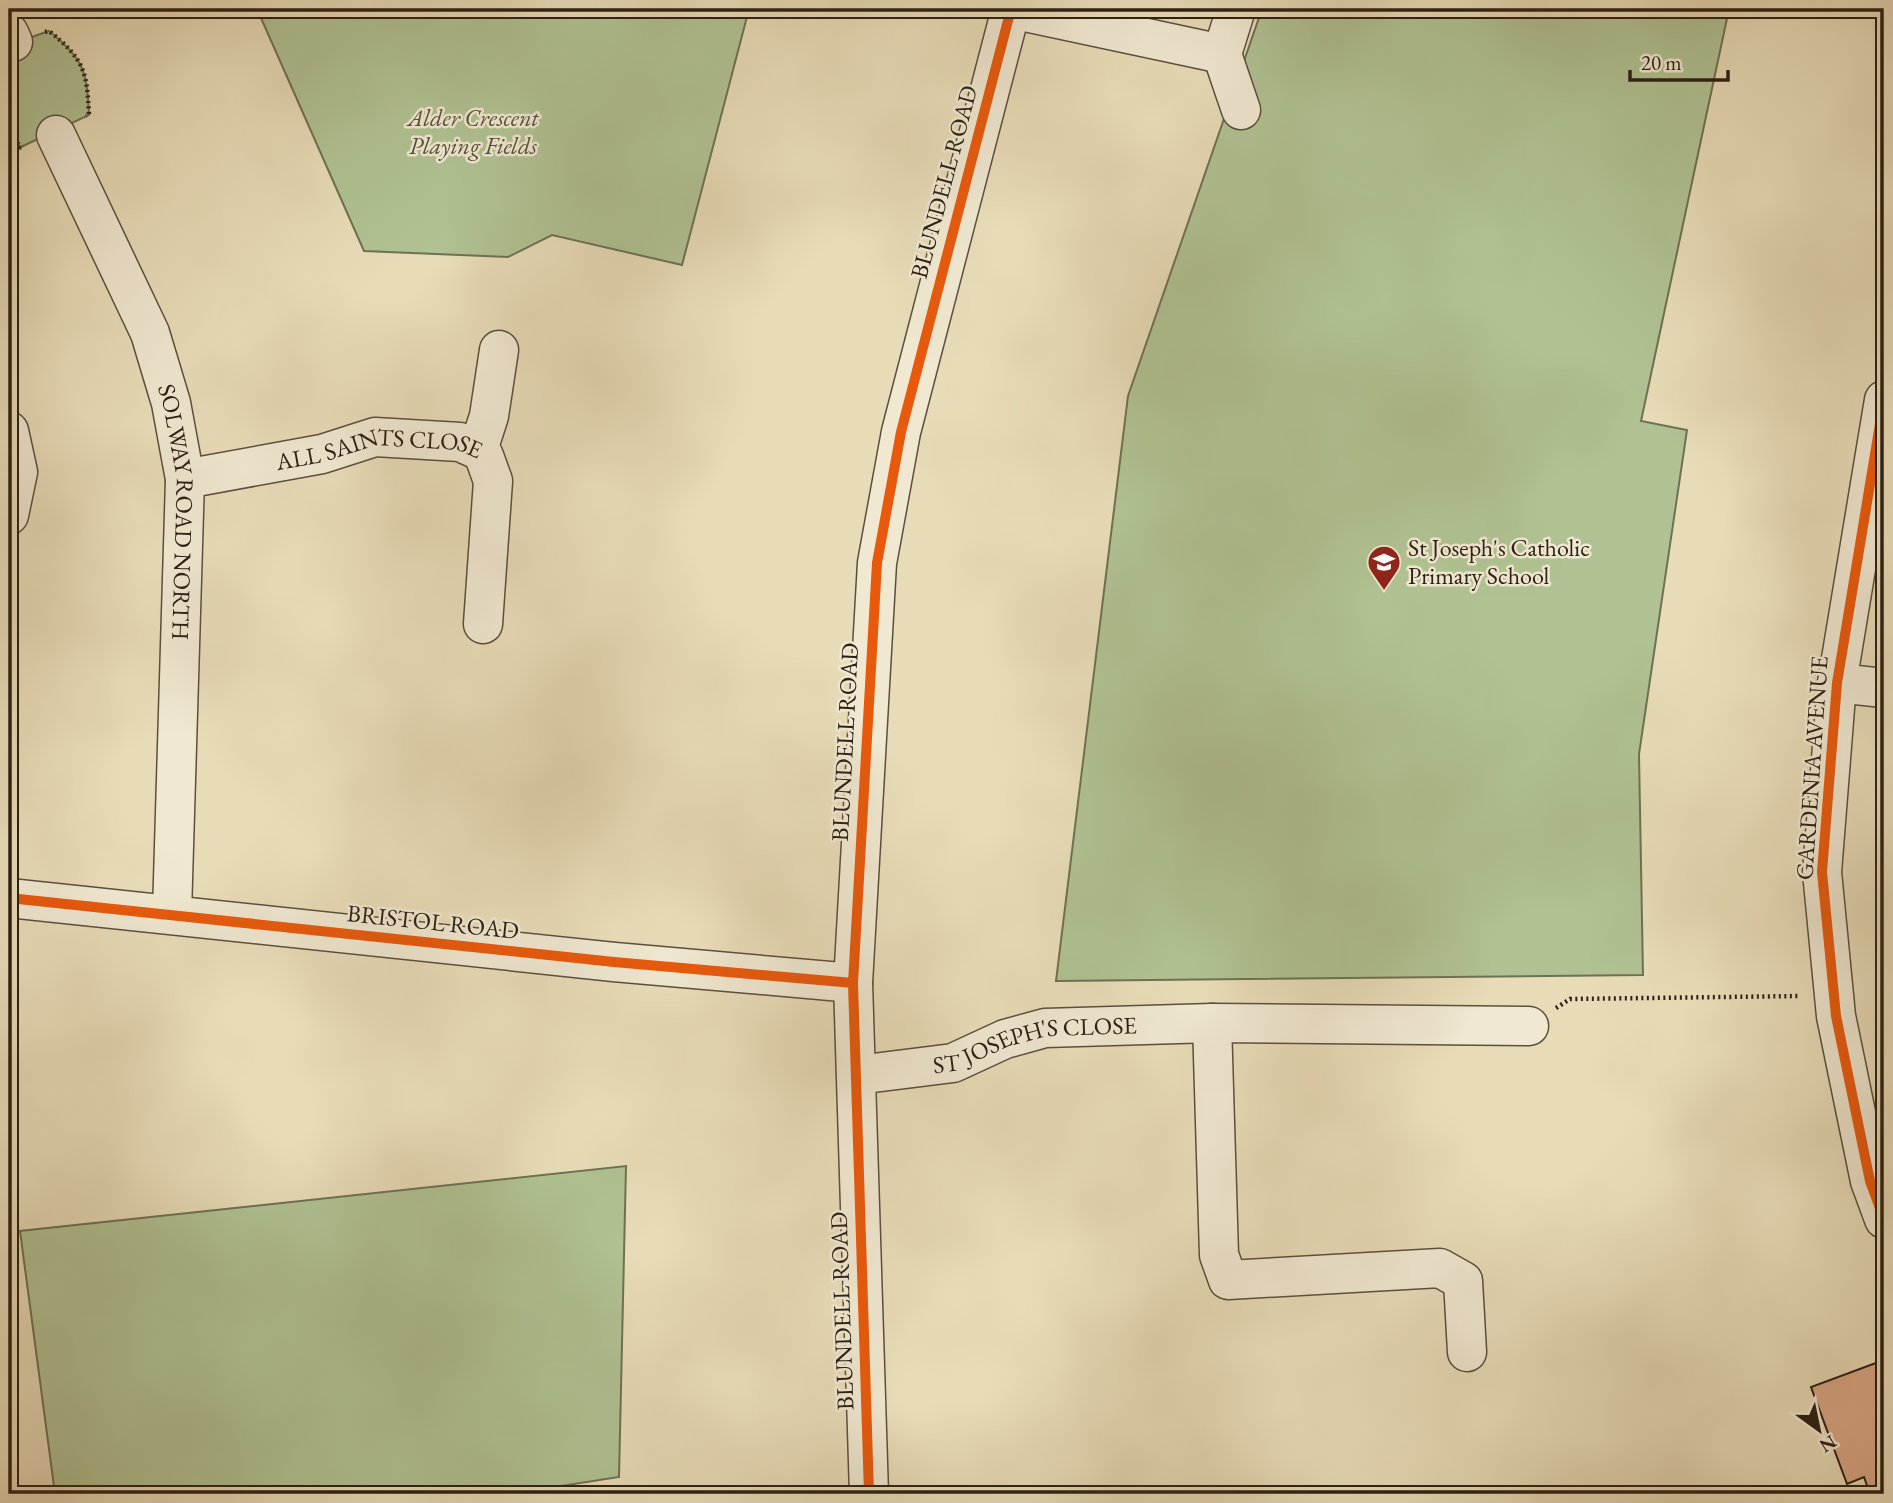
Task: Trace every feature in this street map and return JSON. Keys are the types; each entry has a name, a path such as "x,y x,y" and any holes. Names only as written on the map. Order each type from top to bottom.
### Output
{"street":[{"path":"1011,9 1222,54"},
{"name":"BLUNDELL ROAD","path":"869,1494 853,983 877,563 901,432 1011,9"},
{"path":"1236,9 1222,54 1241,110"},
{"name":"SOLWAY ROAD NORTH","path":"39,141 150,333 171,403 185,479 172,913"},
{"path":"478,450 489,416 499,350"},
{"name":"GARDENIA AVENUE","path":"1884,400 1837,683 1822,872 1833,995 1870,1181 1884,1219"},
{"path":"9,431 18,472 9,522"},
{"name":"ALL SAINTS CLOSE","path":"185,479 322,454 375,437 460,442 478,450 490,468 493,481 482,624"},
{"path":"1837,683 1884,688"},
{"name":"BRISTOL ROAD","path":"9,898 172,913 614,962 853,983"},
{"path":"1212,1023 1219,1255 1228,1280 1440,1268 1463,1281 1467,1352"},
{"name":"ST JOSEPH'S CLOSE","path":"857,1075 953,1063 1005,1039 1045,1028 1212,1023 1529,1026"}],"path":[{"path":"9,153 89,115 88,76 74,50 49,31 11,37"},
{"path":"1529,1026 1570,999 1833,995"}],"green space":[{"name":"Alder Crescent Playing Fields","path":"257,9 749,9 682,265 552,235 508,257 364,251"},
{"name":"St Joseph's Catholic Primary School","path":"1262,9 1729,9 1641,421 1687,430 1639,754 1643,975 1056,981 1128,396"},
{"path":"49,31 77,58 85,76 89,115 21,147 9,136 9,45"},
{"path":"626,1166 619,1477 510,1494 55,1494 20,1231"}],"building":[{"path":"1884,1360 1884,1494 1870,1494 1864,1477 1847,1484 1811,1387"}],"cycle path":[{"path":"869,1494 853,983 877,563 901,432 1011,9"},
{"path":"1884,400 1837,683 1822,872 1836,1016 1870,1181 1884,1219"},
{"path":"9,898 614,962 853,983"}],"place":[{"name":"St Joseph's Catholic Primary School","path":"1384,592"}]}
